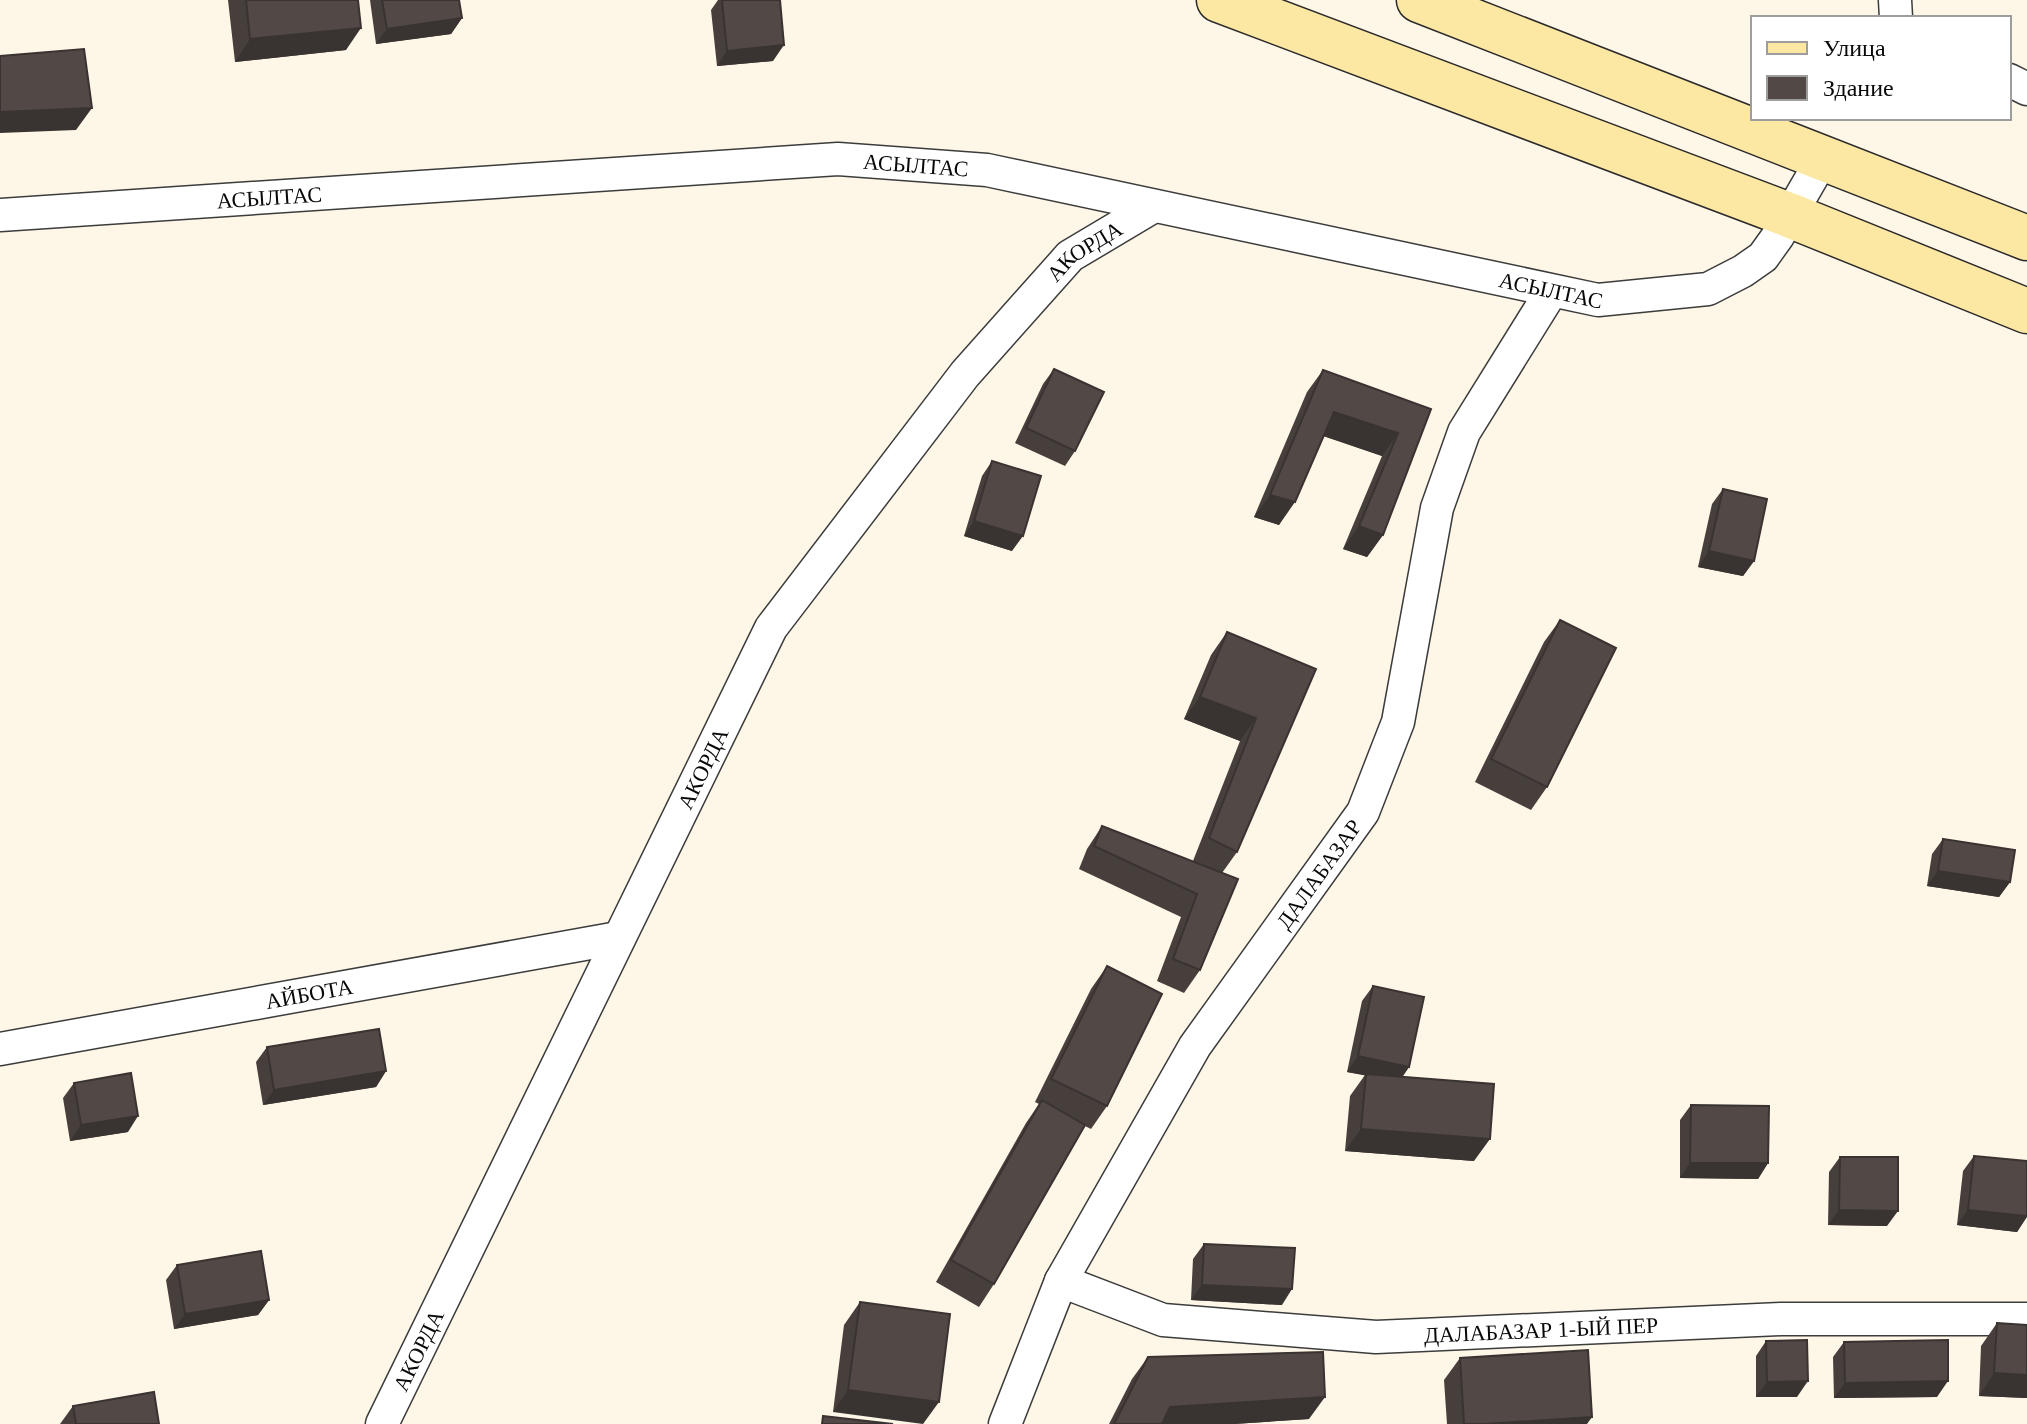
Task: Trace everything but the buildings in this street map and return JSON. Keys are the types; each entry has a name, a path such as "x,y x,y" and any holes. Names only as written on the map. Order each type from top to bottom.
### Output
{"main road":[{"path":"1219,0 1789,215 2027,311"},
{"path":"1419,0 1823,158 2015,224"}],"street":[{"name":"АСЫЛТАС","path":"0,215 838,159 987,170 1598,300 1708,289 1763,257 1823,158"},
{"name":"АКОРДА","path":"382,1424 771,628 965,374 1070,256 1154,206"},
{"name":"ДАЛАБАЗАР","path":"1005,1424 1061,1281 1195,1046 1363,812 1398,722 1437,508 1464,432 1551,292"},
{"name":"АЙБОТА","path":"0,1049 618,938"},
{"name":"ДАЛАБАЗАР 1-ЫЙ ПЕР","path":"1061,1281 1163,1320 1376,1337 1781,1319 2027,1319"}]}
